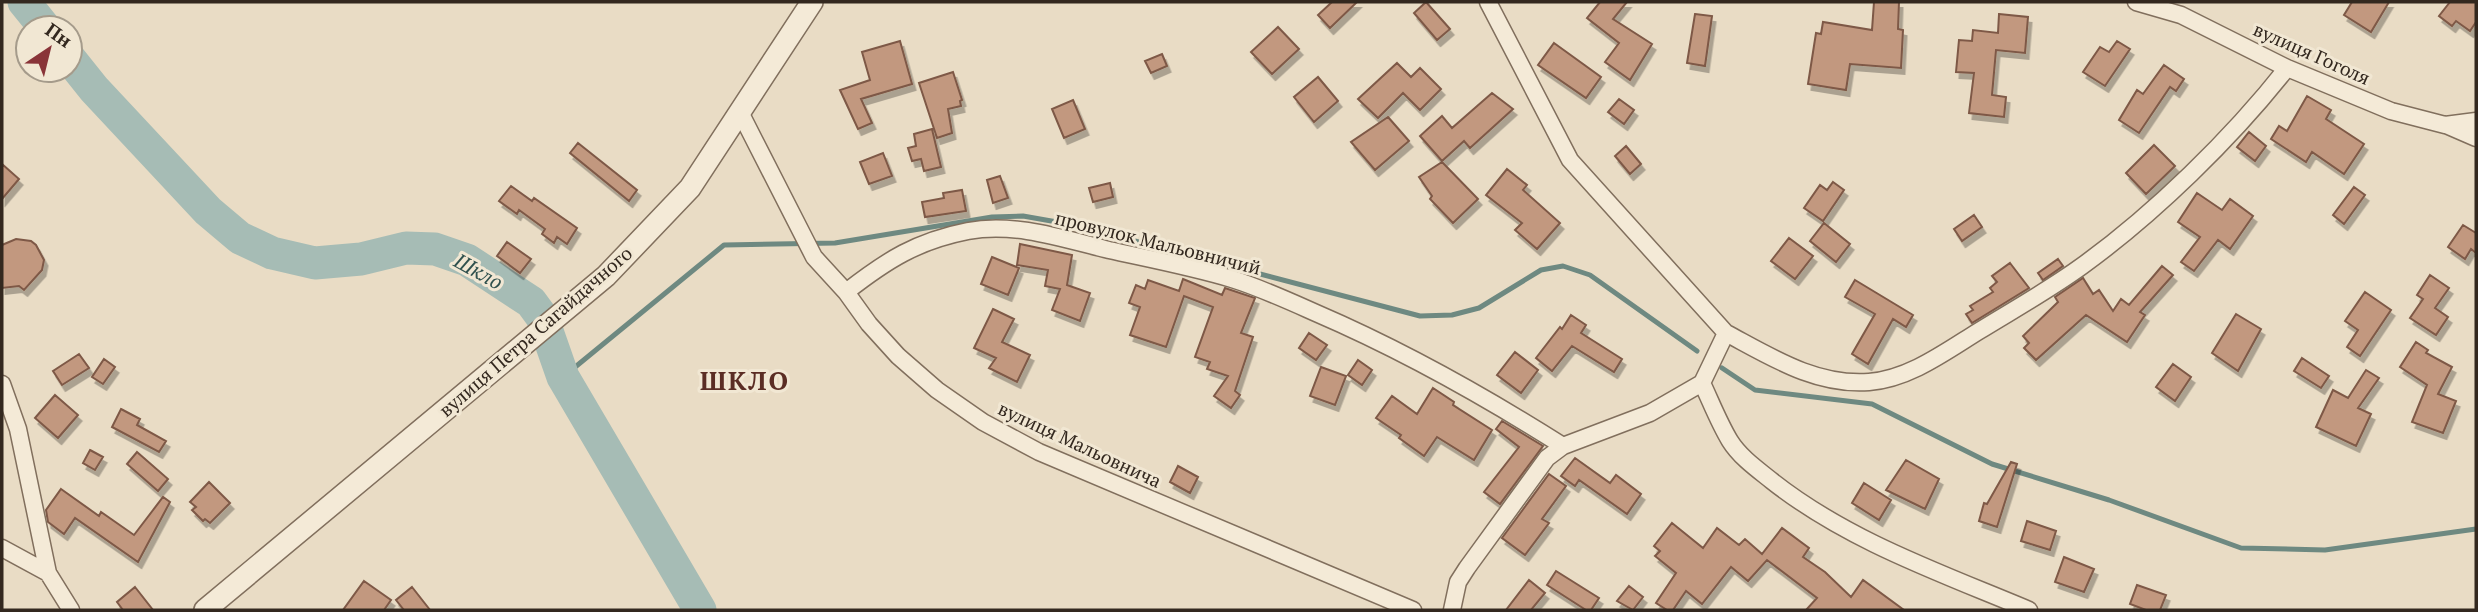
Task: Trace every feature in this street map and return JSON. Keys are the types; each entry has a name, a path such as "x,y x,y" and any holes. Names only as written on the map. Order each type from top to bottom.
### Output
{"street":[{"name":"вулиця Петра Сагайдачного","path":"205,610 606,276 690,188 812,2"},
{"path":"1488,2 1570,160 1726,333 1786,365 1823,379 1869,382 1908,372 2082,267 2124,233 2224,140 2287,68"},
{"name":"вулиця Гоголя","path":"2136,2 2185,8 2287,68 2391,111 2445,125 2476,121"},
{"name":"вулиця Мальовнича","path":"740,112 814,257 898,356 937,390 983,422 1039,452 1413,610"},
{"path":"2445,125 2476,138"},
{"name":"провулок Мальовничий","path":"846,292 885,262 926,241 970,230 1016,229 1061,238 1234,280 1291,302 1403,353 1511,413 1563,446"},
{"path":"1452,610 1458,582 1547,458 1563,446 1650,413 1702,383 1726,333"},
{"path":"1702,383 1731,442 1753,466 1789,495 1893,553 2029,610"},
{"path":"2,384 19,429 48,573 71,610"},
{"path":"2,548 48,573"}],"building":[{"path":"1332,2 1357,2 1330,28 1318,15"},
{"path":"1426,2 1450,29 1437,40 1414,13"},
{"path":"1600,2 1627,2 1613,19 1652,44 1630,80 1605,62 1619,43 1587,18"},
{"path":"1874,2 1899,2 1898,29 1903,30 1901,68 1850,64 1846,90 1808,84 1816,33 1821,34 1823,22 1872,30"},
{"path":"2352,2 2389,2 2371,32 2344,15"},
{"path":"2450,2 2476,2 2476,22 2470,31 2456,21 2452,26 2439,16"},
{"path":"1695,14 1712,16 1705,66 1687,63"},
{"path":"1999,14 2028,17 2025,53 1996,50 1992,95 2006,97 2004,117 1969,113 1974,73 1956,72 1959,40 1972,41 1973,30 1998,33"},
{"path":"1278,27 1299,49 1272,74 1251,52"},
{"path":"900,41 912,84 861,99 872,123 858,129 840,90 870,80 862,52"},
{"path":"2117,41 2130,49 2105,86 2083,72 2100,47 2109,52"},
{"path":"1554,43 1601,77 1586,98 1538,65"},
{"path":"1162,54 1167,66 1151,73 1145,61"},
{"path":"1397,63 1411,77 1420,68 1441,89 1420,110 1403,93 1378,118 1358,99"},
{"path":"2164,65 2184,79 2176,91 2170,87 2139,133 2119,120 2137,90 2143,94"},
{"path":"953,72 962,100 961,106 948,109 952,133 937,138 919,83"},
{"path":"1318,77 1338,101 1314,122 1294,97"},
{"path":"1492,93 1513,109 1470,148 1464,141 1442,161 1420,136 1442,116 1452,128"},
{"path":"2307,96 2331,110 2326,119 2364,144 2344,174 2312,152 2306,162 2271,139 2279,126 2287,131"},
{"path":"1619,99 1634,110 1624,124 1608,112"},
{"path":"1073,100 1085,129 1064,138 1052,109"},
{"path":"1388,117 1409,141 1375,170 1351,142"},
{"path":"932,129 941,167 924,171 921,159 912,161 908,148 916,146 914,134"},
{"path":"2249,132 2266,146 2255,161 2237,147"},
{"path":"578,143 637,190 629,201 570,153"},
{"path":"2154,145 2175,166 2146,194 2126,173"},
{"path":"1626,146 1641,164 1630,174 1615,156"},
{"path":"883,153 892,176 869,184 860,162"},
{"path":"1442,162 1478,199 1453,223 1430,199 1432,196 1419,177"},
{"path":"2,164 19,179 2,199"},
{"path":"1507,169 1527,185 1523,190 1560,223 1537,249 1515,230 1522,223 1486,195"},
{"path":"1000,176 1008,198 993,203 987,180"},
{"path":"1833,182 1844,190 1823,221 1804,208 1820,185 1827,190"},
{"path":"1110,183 1113,197 1093,202 1089,188"},
{"path":"511,186 532,201 534,198 577,228 567,244 557,237 554,243 542,234 545,229 519,210 517,214 499,201"},
{"path":"2354,187 2365,195 2344,224 2333,215"},
{"path":"962,190 966,211 925,217 922,202 944,198 943,193"},
{"path":"2197,193 2222,210 2230,199 2253,216 2230,249 2218,240 2194,271 2181,262 2200,237 2178,222"},
{"path":"1974,215 1982,227 1962,241 1954,229"},
{"path":"1824,223 1850,244 1836,262 1810,241"},
{"path":"2463,225 2476,233 2476,253 2471,249 2465,259 2448,247"},
{"path":"1789,238 1813,256 1795,279 1771,261"},
{"path":"16,239 31,241 44,260 42,270 24,290 19,286 2,288 2,245"},
{"path":"507,242 531,259 520,273 497,256"},
{"path":"1020,244 1072,255 1067,285 1090,293 1080,321 1052,310 1060,289 1045,286 1048,270 1017,265"},
{"path":"992,257 1019,268 1008,295 981,284"},
{"path":"2058,259 2063,266 2043,280 2038,273"},
{"path":"2010,263 2029,288 1972,323 1966,314 1973,310 1970,306 1993,292 1990,288 1997,282 1992,276"},
{"path":"2162,266 2173,275 2140,312 2145,315 2127,342 2086,315 2036,360 2024,348 2029,343 2023,336 2058,302 2055,297 2083,278 2093,294 2099,290 2113,311 2121,299 2129,305"},
{"path":"2430,275 2449,288 2435,308 2448,317 2436,335 2410,318 2423,299 2417,295"},
{"path":"1183,279 1222,295 1225,288 1255,298 1241,333 1253,337 1235,391 1240,395 1231,408 1214,396 1228,376 1207,369 1210,362 1195,357 1213,307 1184,296 1166,347 1130,335 1140,307 1129,303 1136,285 1145,289 1148,280 1179,291"},
{"path":"1855,280 1913,315 1906,327 1893,319 1868,364 1852,354 1875,314 1845,297"},
{"path":"2365,292 2391,310 2360,356 2347,347 2358,330 2345,321"},
{"path":"993,309 1014,319 1002,342 1030,355 1017,382 989,368 996,358 974,348"},
{"path":"2236,314 2261,329 2238,371 2212,353"},
{"path":"1571,315 1586,325 1581,333 1622,359 1614,372 1572,346 1552,371 1536,358"},
{"path":"1309,333 1327,345 1316,360 1299,348"},
{"path":"2416,342 2428,350 2426,353 2452,367 2438,394 2456,401 2443,433 2412,422 2427,385 2400,367"},
{"path":"1515,352 1538,370 1521,393 1497,375"},
{"path":"79,354 89,368 62,385 53,371"},
{"path":"2302,358 2329,376 2321,388 2294,371"},
{"path":"104,359 115,367 103,384 92,377"},
{"path":"1358,360 1372,370 1362,385 1348,375"},
{"path":"2173,364 2191,377 2175,401 2156,387"},
{"path":"1321,367 1346,376 1335,405 1310,396"},
{"path":"2366,370 2379,378 2358,408 2371,414 2356,446 2316,427 2333,390 2348,398"},
{"path":"1433,388 1454,402 1453,405 1492,430 1474,460 1437,437 1424,456 1399,438 1401,435 1376,418 1392,396 1417,414"},
{"path":"55,395 78,415 58,438 35,418"},
{"path":"121,409 140,419 137,425 166,441 159,452 112,427"},
{"path":"1502,421 1543,446 1500,504 1484,492 1519,447 1496,429"},
{"path":"90,450 103,457 95,470 83,463"},
{"path":"137,452 168,479 158,491 127,464"},
{"path":"1575,458 1610,483 1616,475 1641,494 1627,514 1579,480 1575,486 1561,476"},
{"path":"1906,460 1939,479 1925,509 1886,490"},
{"path":"2011,462 2017,464 1997,527 1979,521 1984,503 1987,504"},
{"path":"1178,466 1198,477 1190,493 1170,482"},
{"path":"1549,474 1566,486 1542,519 1549,523 1525,555 1502,538"},
{"path":"209,482 230,503 210,523 205,519 203,521 192,510 196,507 190,502"},
{"path":"1864,483 1891,500 1879,520 1852,503"},
{"path":"61,489 99,516 101,512 134,535 163,497 170,502 138,562 75,518 64,534 48,522 46,510"},
{"path":"2027,521 2056,531 2050,550 2021,541"},
{"path":"1672,523 1703,548 1717,528 1739,545 1745,539 1762,554 1782,528 1809,548 1803,557 1825,572 1851,597 1863,580 1904,610 1806,610 1817,598 1767,560 1748,581 1731,567 1702,604 1686,591 1673,610 1667,610 1656,603 1676,573 1655,556 1660,551 1654,546"},
{"path":"2064,557 2094,569 2084,592 2055,582"},
{"path":"1556,571 1599,598 1591,610 1586,610 1547,585"},
{"path":"1529,580 1545,593 1531,610 1506,610"},
{"path":"364,581 391,600 384,610 343,610"},
{"path":"2137,585 2166,595 2160,610 2146,610 2130,604"},
{"path":"1629,586 1643,597 1633,610 1617,601"},
{"path":"135,587 153,610 123,610 117,602"},
{"path":"412,587 430,610 404,610 396,600"}],"waterway":[{"name":"Шкло","path":"24,2 34,14"},
{"name":"Шкло","path":"84,76 208,211 240,238 272,253 315,263 361,259 406,248 435,249 467,260 531,302 542,317 563,377 700,610"},
{"path":"563,377 724,245 835,243 992,217 1023,216 1074,225 1420,316 1452,315 1479,308 1541,270 1563,266 1590,275 1697,351"},
{"path":"1722,368 1755,390 1872,404 1992,464 2109,500 2241,548 2325,550 2476,529"}],"district":[{"name":"ШКЛО","path":"745,380"}]}
